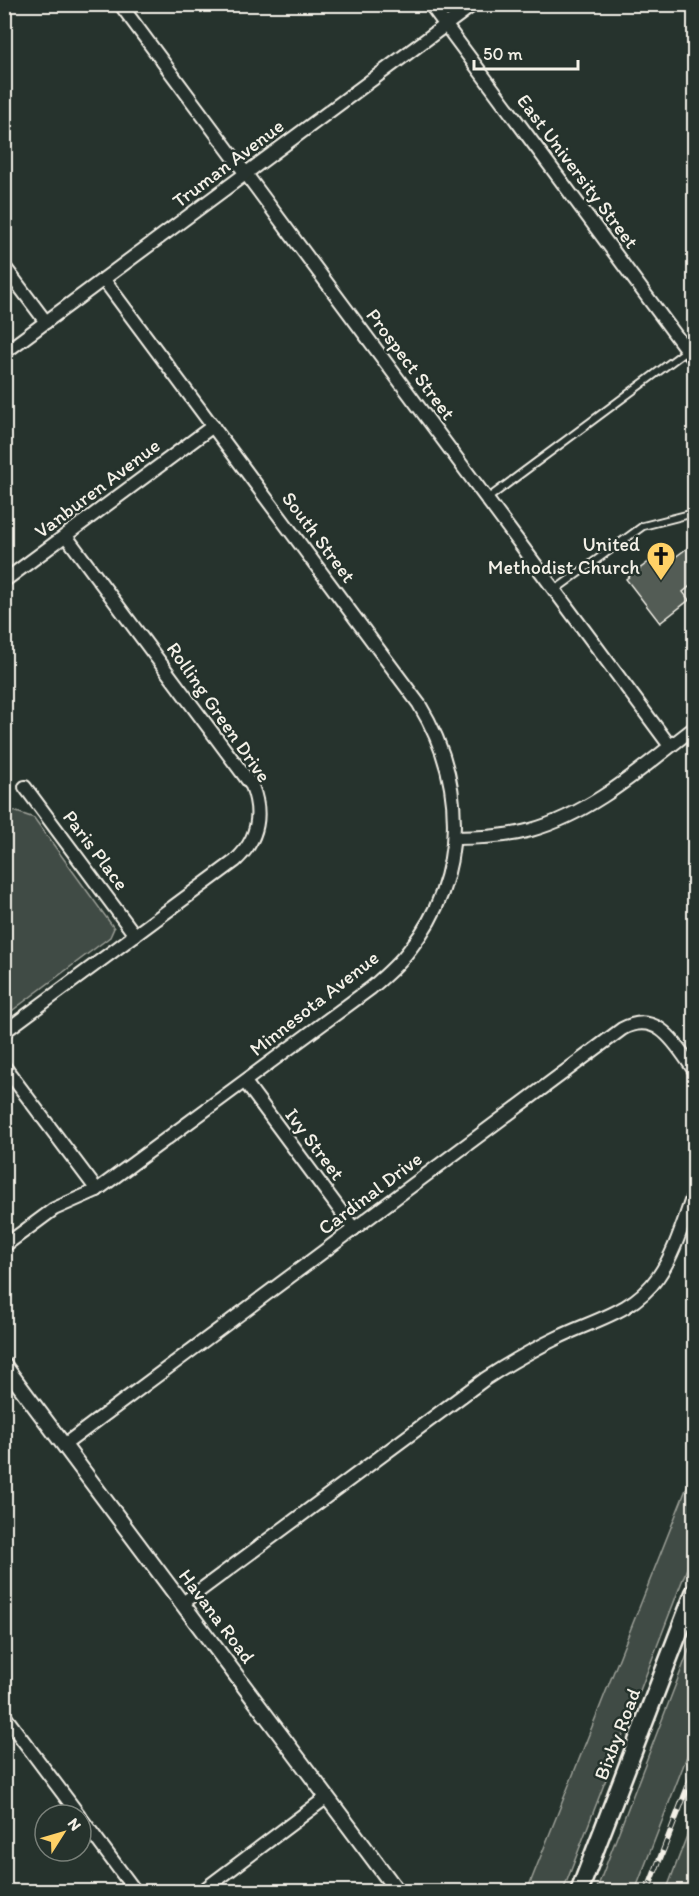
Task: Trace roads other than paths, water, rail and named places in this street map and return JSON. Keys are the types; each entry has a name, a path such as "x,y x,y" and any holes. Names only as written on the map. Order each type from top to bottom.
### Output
{"main road":[{"name":"Bixby Road","path":"579,1892 694,1593"}],"street":[{"name":"Prospect Street","path":"120,4 670,746"},
{"name":"East University Street","path":"430,4 691,355"},
{"name":"Truman Avenue","path":"4,353 474,4"},
{"path":"4,266 46,322"},
{"name":"South Street","path":"104,280 419,704 441,748 449,775 453,803 453,838"},
{"name":"Vanburen Avenue","path":"4,581 213,426"},
{"name":"Rolling Green Drive","path":"4,1032 244,853 257,828 257,799 252,786 66,536"},
{"path":"453,838 500,836 553,823 607,793 694,728"},
{"name":"Paris Place","path":"25,787 135,935"},
{"name":"Minnesota Avenue","path":"4,1246 54,1209 97,1190 371,988 392,969 427,925 446,879 453,838"},
{"name":"Cardinal Drive","path":"64,1445 629,1025 650,1023 661,1028 694,1070"},
{"path":"4,1066 97,1190"},
{"name":"Ivy Street","path":"245,1082 354,1229"},
{"path":"183,1603 485,1379 558,1337 616,1314 632,1304 646,1292 668,1261 694,1193"},
{"name":"Havana Road","path":"5,1368 398,1892"},
{"path":"4,1715 70,1803"},
{"path":"201,1892 327,1797"},
{"path":"93,1834 136,1892"}],"lane":[{"path":"487,499 691,355"},
{"path":"555,591 643,526 694,513"}],"railway":[{"path":"647,1892 694,1771"}],"place":[{"name":"United Methodist Church","path":"661,582"}]}
